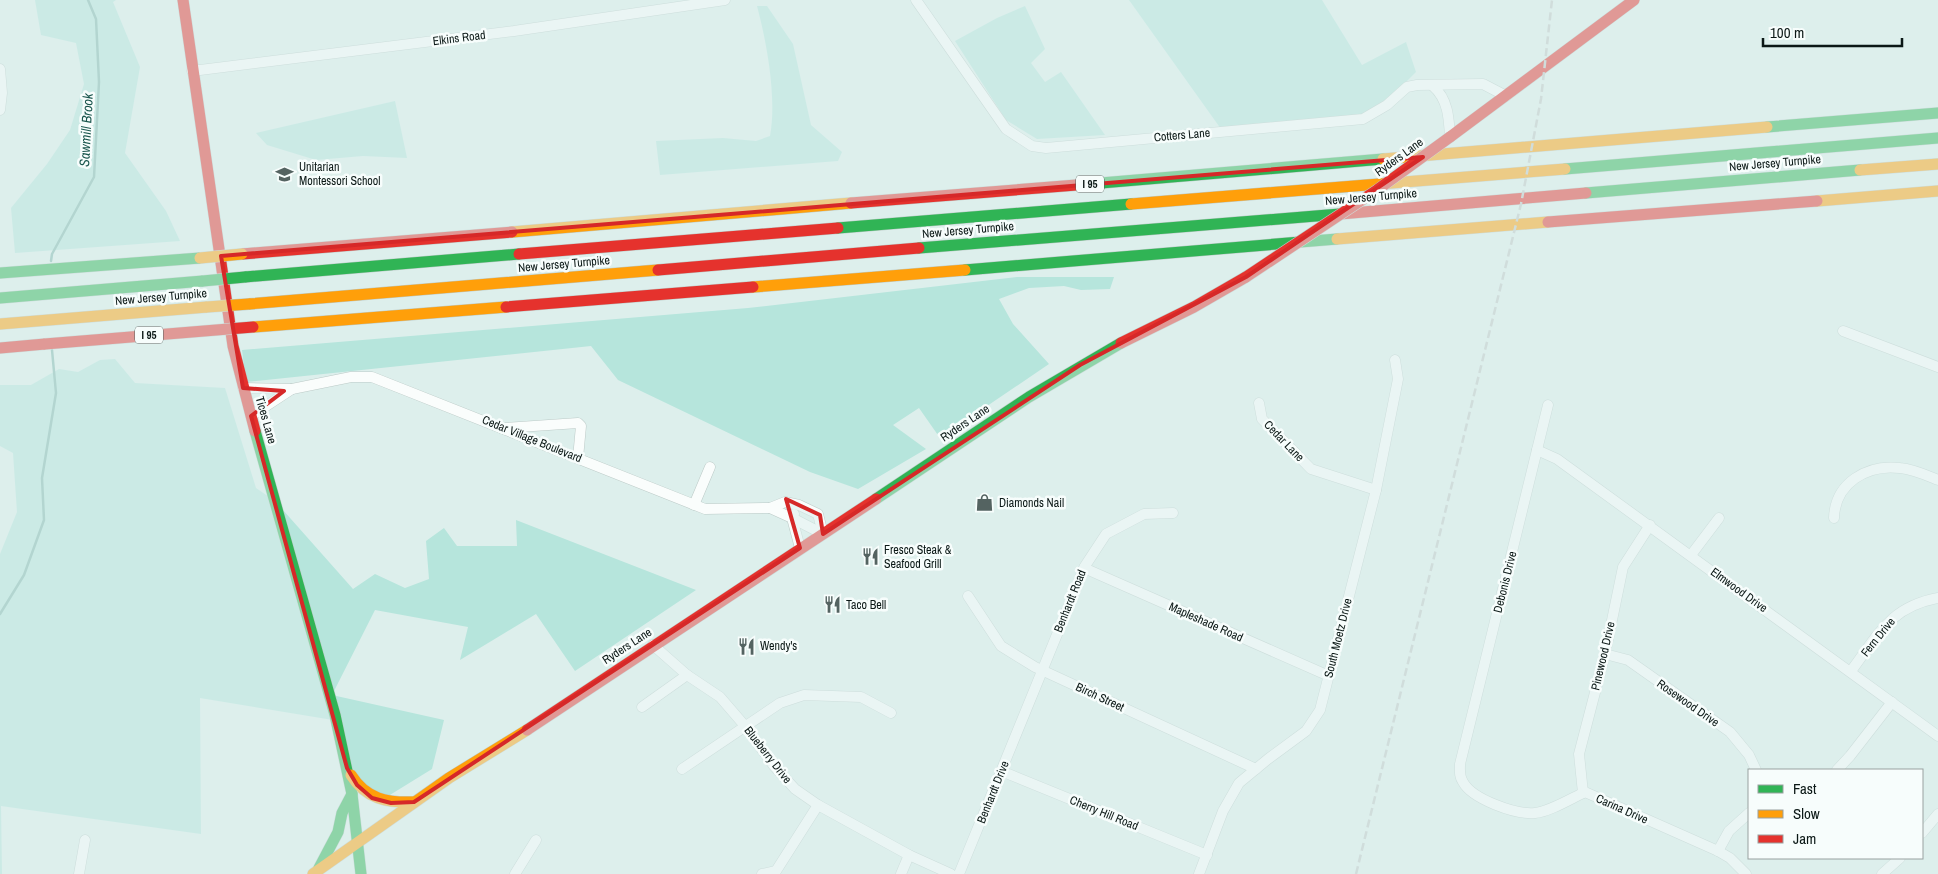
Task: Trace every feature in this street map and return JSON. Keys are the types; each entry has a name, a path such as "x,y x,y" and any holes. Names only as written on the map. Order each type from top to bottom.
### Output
{"main road":[{"name":"Tices Lane","path":"183,0 233,346 243,388 335,715 352,794 361,874"},
{"name":"Ryders Lane","path":"316,872 449,778 488,756 653,645 1080,365 1194,307 1246,277 1377,190 1634,0"},
{"name":"I 95","path":"0,273 200,258 1938,113"},
{"name":"New Jersey Turnpike","path":"0,298 1938,138"},
{"name":"New Jersey Turnpike","path":"0,324 1938,164"},
{"name":"I 95","path":"0,348 1938,191"},
{"path":"347,768 356,785 372,798 391,803 414,802"},
{"path":"316,872 338,832 342,813 352,794"}],"street":[{"name":"Elkins Road","path":"192,71 514,31 725,0"},
{"name":"Cotters Lane","path":"916,0 1006,129 1032,146 1046,148 1363,119 1388,105 1408,87 1417,85 1483,84 1506,96"},
{"path":"0,69 0,110"},
{"path":"1433,86 1441,93 1446,106 1450,137"},
{"path":"1843,331 1938,367"},
{"name":"South Moetz Drive","path":"1199,874 1223,812 1239,783 1306,732 1320,710 1376,490 1398,379 1395,360"},
{"name":"Cedar Village Boulevard","path":"243,388 292,389 351,377 372,377 694,505 715,510 770,508 785,502 799,505"},
{"name":"Cedar Village Boulevard","path":"251,416 292,389"},
{"name":"Cedar Lane","path":"1259,403 1262,419 1311,469 1376,490"},
{"name":"Debonis Drive","path":"1462,758 1548,405"},
{"path":"504,428 578,424 581,426 578,458"},
{"name":"Elmwood Drive","path":"1537,450 1557,459 1650,525 1938,736"},
{"path":"694,505 710,467"},
{"path":"1834,518 1834,504 1839,493 1850,480 1863,474 1879,469 1899,468 1938,480"},
{"path":"800,548 792,518 799,505 818,514 823,534"},
{"name":"Cedar Village Boulevard","path":"770,508 823,534"},
{"name":"Benhardt Road","path":"1026,709 1084,568 1106,534 1144,514 1173,512"},
{"path":"1691,556 1719,518"},
{"name":"Pinewood Drive","path":"1583,793 1579,754 1605,654 1623,567 1650,525"},
{"name":"Mapleshade Road","path":"1084,568 1329,676"},
{"name":"Birch Street","path":"968,596 1001,646 1042,670 1256,769"},
{"name":"Fern Drive","path":"1851,671 1895,615 1921,602 1938,598"},
{"name":"Blueberry Drive","path":"653,645 687,675 720,697 745,726 774,766 795,789 818,805 909,855 951,874"},
{"name":"Rosewood Drive","path":"1605,654 1628,660 1730,732 1749,754 1756,769"},
{"path":"642,707 687,675"},
{"path":"682,769 780,703 804,695 861,697 891,713"},
{"path":"1838,769 1892,702"},
{"name":"Benhardt Drive","path":"959,874 1026,709"},
{"name":"Carina Drive","path":"1462,758 1460,775 1469,791 1503,808 1536,813 1583,793 1718,852 1730,858 1746,874"},
{"name":"Cherry Hill Road","path":"1001,772 1207,854"},
{"path":"762,874 776,871 818,805"},
{"path":"1718,852 1728,831 1748,814"},
{"path":"1923,832 1937,816"},
{"path":"80,874 85,840"},
{"path":"515,874 536,840"},
{"path":"901,874 909,855"},
{"path":"1882,874 1899,859"}],"highlighted area":[{"path":"1423,157 1246,277 1080,365 823,534 820,515 786,499 800,548 414,802 391,803 372,798 357,785 347,768 251,416 284,391 243,388 221,256"}],"green space":[{"path":"35,0 116,0 113,2 140,67 125,153 166,211 180,241 15,253 11,208 47,164 70,130 84,84 76,43 41,35"},
{"path":"1129,0 1322,0 1362,65 1406,42 1416,72 1372,116 1221,129"},
{"path":"757,6 767,6 793,44 811,125 842,152 838,161 660,175 656,141 723,138 756,141 770,136 772,88"},
{"path":"1025,6 1045,49 1031,63 1045,82 1061,72 1105,135 1037,139 1006,120 955,41 997,18"},
{"path":"395,101 407,158 363,156 316,160 267,145 256,133"},
{"path":"1017,277 1114,277 1110,289 1081,290 1064,286 1029,288 999,299 1013,324 1049,364 940,438 919,408 893,425 926,449 858,489 810,472 618,380 591,346 246,382 242,350 748,308"},
{"path":"115,359 135,383 225,388 256,488 275,501 353,589 375,574 405,588 429,579 426,541 444,528 457,546 517,546 516,520 696,590 575,671 536,614 460,660 468,627 375,610 332,695 444,720 432,769 385,798 351,778 339,721 200,698 201,834 1,806 2,874 0,874 0,554 17,512 13,453 0,446 0,385 31,385 59,369 78,372 100,360"}],"waterway":[{"name":"Sawmill Brook","path":"51,261 52,254 94,177 99,82 96,19 88,0"},
{"name":"Sawmill Brook","path":"0,614 24,575 44,520 42,478 56,393 52,350"}],"railway":[{"path":"1356,874 1521,204 1541,99 1552,0"}],"traffic: fast":[{"path":"1767,127 1938,113"},
{"path":"1565,169 1938,138"},
{"path":"1089,184 1383,159"},
{"path":"1586,193 1860,170"},
{"path":"838,228 1131,204"},
{"path":"919,248 1340,214"},
{"path":"965,270 1337,239"},
{"path":"245,277 519,254"},
{"path":"0,273 200,258"},
{"path":"203,281 245,277"},
{"path":"0,298 203,281"},
{"path":"876,499 1029,397 1121,343"},
{"path":"255,431 335,715 352,794 361,874"},
{"path":"319,868 338,832 342,813 352,794"}],"traffic: slow":[{"path":"1383,159 1767,127"},
{"path":"1860,170 1938,164"},
{"path":"1131,204 1565,169"},
{"path":"1817,201 1938,191"},
{"path":"512,232 851,203"},
{"path":"1337,239 1548,222"},
{"path":"200,258 242,254"},
{"path":"249,304 658,270"},
{"path":"753,287 965,270"},
{"path":"207,307 249,304"},
{"path":"0,324 207,307"},
{"path":"253,327 506,307"},
{"path":"313,874 449,778 527,730"},
{"path":"351,775 363,789 378,798 395,802 414,802"}],"traffic: jam":[{"path":"183,0 233,346 255,431"},
{"path":"1450,137 1634,0"},
{"path":"1246,277 1377,190 1450,137"},
{"path":"851,203 1089,184"},
{"path":"1340,214 1586,193"},
{"path":"1548,222 1817,201"},
{"path":"519,254 838,228"},
{"path":"242,254 512,232"},
{"path":"658,270 919,248"},
{"path":"1121,343 1194,307 1246,277"},
{"path":"506,307 753,287"},
{"path":"45,344 253,327"},
{"path":"0,348 45,344"},
{"path":"527,730 876,499"}],"place":[{"name":"Unitarian Montessori School","path":"285,174"},
{"name":"Diamonds Nail","path":"985,503"},
{"name":"Fresco Steak & Seafood Grill","path":"870,557"},
{"name":"Taco Bell","path":"832,605"},
{"name":"Wendy's","path":"746,646"}]}
